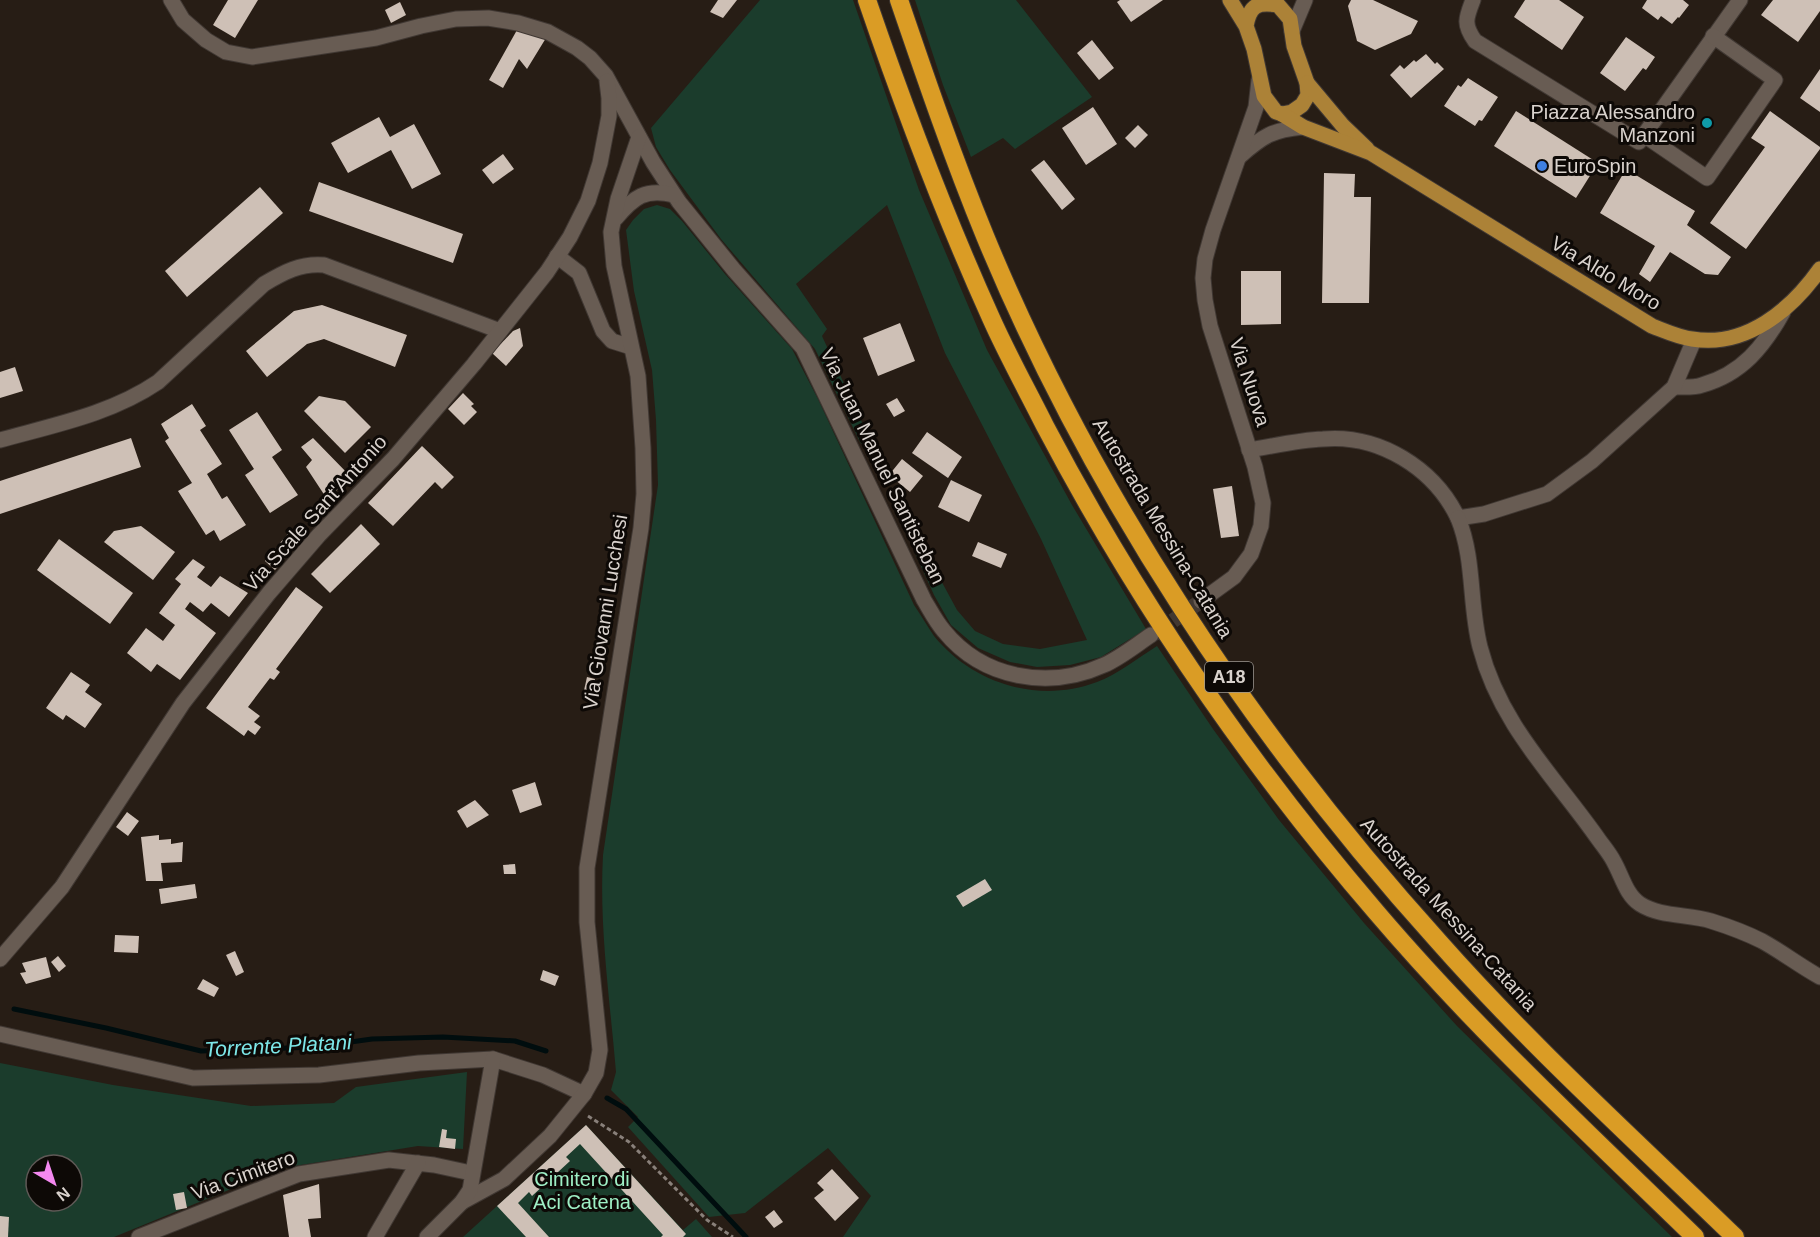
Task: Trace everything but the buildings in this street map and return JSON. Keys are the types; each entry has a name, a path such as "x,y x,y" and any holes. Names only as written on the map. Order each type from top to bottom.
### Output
{"highway":[{"name":"A18","path":"867,0 927,166 992,321 1092,512 1180,656 1298,818 1420,963 1505,1053 1695,1237"},
{"name":"Autostrada Messina-Catania","path":"899,0 957,165 1018,310 1083,440 1202,640 1356,847 1440,944 1525,1033 1735,1237"}],"main road":[{"path":"1230,0 1246,27 1254,49 1259,80 1269,104 1281,122"},
{"path":"1246,27 1248,15 1253,7 1265,1 1278,5 1290,19 1296,58 1307,83 1343,126 1371,153"},
{"path":"1281,122 1302,105 1308,95 1307,83"},
{"path":"1281,122 1303,127 1371,153"},
{"name":"Via Aldo Moro","path":"1371,153 1652,327 1694,340 1739,336 1760,327 1783,312 1820,269"}],"street":[{"name":"Via Juan Manuel Santisteban","path":"171,0 183,20 206,40 226,52 252,57 376,39 456,19 488,18 518,23 548,32 577,48 590,58 606,76 674,195 734,270 803,348 924,600 943,630 970,656 996,669 1036,679 1070,677 1105,665 1151,635"},
{"path":"1292,31 1305,0"},
{"path":"1473,0 1467,14 1466,29 1474,41 1639,142 1740,0"},
{"path":"1644,135 1707,178 1776,80 1713,36"},
{"name":"Via Scale Sant'Antonio","path":"0,959 63,888 183,703 269,593 319,535 393,459 500,331 557,256 570,237 588,201 600,164 609,116 606,76"},
{"name":"Via Nuova","path":"1201,601 1234,577 1251,554 1261,526 1263,503 1210,326 1203,278 1205,259 1213,230 1256,106 1259,80"},
{"path":"609,116 621,99"},
{"path":"1240,156 1281,122"},
{"name":"Via Giovanni Lucchesi","path":"462,1202 504,1179 550,1136 584,1094 596,1073 600,1050 587,922 587,868 641,528 644,494 638,376 614,266 611,232 618,198 639,137"},
{"path":"614,220 628,204 645,193 659,191 674,195"},
{"path":"557,256 579,273 603,331 612,341 632,346"},
{"path":"0,440 116,406 138,396 158,382 264,284 298,266 324,265 500,331"},
{"path":"1674,387 1701,386 1739,367 1769,338 1783,312"},
{"path":"1458,518 1484,514 1547,494 1592,461 1674,387 1694,340"},
{"path":"1249,450 1324,438 1358,440 1396,453 1437,484 1449,500 1465,534 1471,563 1480,647 1497,694 1532,754 1615,863 1625,887 1640,904 1658,910 1710,920 1761,941 1820,977"},
{"path":"0,1034 194,1078 319,1075 419,1063 493,1059 543,1075 584,1094"},
{"path":"427,1237 462,1202 470,1190 471,1173 493,1059"},
{"name":"Via Cimitero","path":"139,1237 299,1174 389,1160 434,1165 471,1173"},
{"path":"375,1237 418,1163"}],"path":[{"path":"573,1107 629,1142 707,1220 733,1237"}],"green space":[{"path":"760,0 853,0 919,190 987,350 1072,505 1146,629 1101,657 1070,665 1037,667 1010,662 978,648 951,625 934,595 915,553 919,540 957,610 975,631 1003,644 1040,649 1087,640 1041,539 945,353 887,205 796,284 827,329 822,336 867,433 884,455 876,459 860,442 815,349 721,239 670,170 656,147 651,128"},
{"path":"915,0 1016,0 1092,97 1015,149 1003,138 971,157 943,85"},
{"path":"657,205 670,209 682,221 725,274 792,349 818,399 914,605 934,636 950,653 968,667 1008,685 1030,690 1053,691 1075,688 1105,679 1157,646 1279,820 1364,923 1457,1026 1672,1237 843,1237 871,1196 828,1148 745,1213 709,1217 628,1127 638,1117 611,1090 616,1072 602,910 603,855 658,485 652,370 634,291 626,230 644,209"},
{"path":"0,1063 113,1085 251,1106 334,1103 356,1087 467,1072 463,1149 418,1146 282,1168 114,1237 0,1237"},
{"name":"Cimitero di Aci Catena","path":"586,1125 683,1230 696,1219 712,1237 463,1237"}],"waterway":[{"name":"Torrente Platani","path":"14,1009 201,1051 315,1047 372,1039 443,1037 515,1041 546,1051"},
{"name":"Torrente Platani","path":"607,1098 626,1109 746,1237"}],"tunnel":[{"path":"1154,634 1201,601"}],"place":[{"name":"Piazza Alessandro Manzoni","path":"1707,123"},
{"name":"EuroSpin","path":"1542,166"}]}
